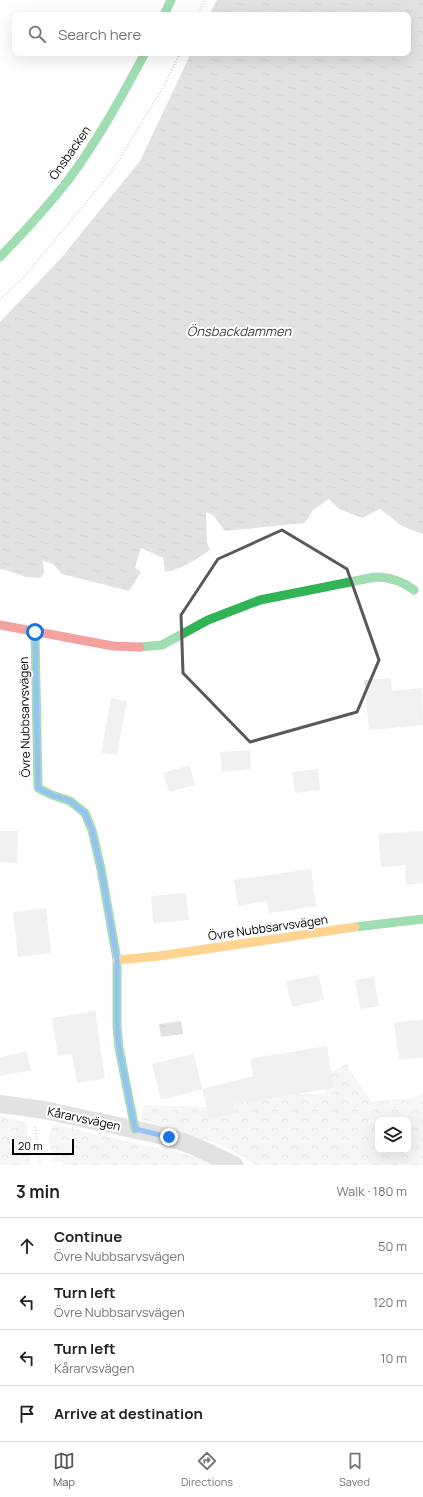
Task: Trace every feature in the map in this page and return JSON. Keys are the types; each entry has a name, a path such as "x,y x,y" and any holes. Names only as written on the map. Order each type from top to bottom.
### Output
{"street":[{"path":"165,12 170,0"},
{"name":"Önsbacken","path":"0,257 33,222 77,167 116,108 143,56"},
{"path":"0,625 113,646 133,647 162,645 208,620 260,600 285,594 375,577 387,577 404,582 414,590"},
{"name":"Övre Nubbsarvsvägen","path":"35,632 38,788 52,795 70,801 85,813 92,830 101,869 117,960 117,1027 119,1048 135,1129"},
{"name":"Övre Nubbsarvsvägen","path":"117,960 159,956 324,931 423,919"},
{"name":"Kårarvsvägen","path":"0,1104 33,1109 169,1137 194,1146 234,1165"}],"path":[{"path":"199,12 204,0"},
{"path":"0,300 24,277 112,171 164,86 179,56"},
{"path":"33,1109 40,1165"}],"highlighted area":[{"path":"282,530 347,569 379,660 357,712 250,742 183,673 181,615 218,559"}],"green space":[{"path":"346,1064 371,1101 414,1098 423,1093 423,1165 255,1165 226,1147 141,1119 143,1105 205,1107 232,1096 326,1094 325,1076"},
{"path":"0,1116 26,1122 31,1165 0,1165"},
{"path":"53,1124 205,1159 214,1165 63,1165 62,1162 53,1162 48,1139"}],"water":[{"name":"Önsbackdammen","path":"217,0 423,0 423,534 402,526 380,509 362,518 339,509 329,499 313,510 305,523 225,531 213,515 206,512 207,542 210,550 183,566 172,571 165,572 163,558 141,548 135,568 141,572 129,591 62,574 53,564 43,561 44,574 40,578 25,577 0,569 0,322 62,257 140,161 190,56 411,56 411,12 211,12"},
{"path":"181,1021 183,1034 161,1037 159,1024"}],"building":[{"path":"391,678 392,691 422,688 423,725 369,730 364,680"},
{"path":"111,698 127,701 117,755 101,753"},
{"path":"250,750 251,769 222,772 220,752"},
{"path":"190,765 195,785 169,792 163,773"},
{"path":"318,769 320,790 295,793 292,772"},
{"path":"0,831 18,831 17,863 0,862"},
{"path":"423,831 423,883 406,885 405,865 381,867 378,834"},
{"path":"311,869 316,906 269,913 267,901 238,906 234,880"},
{"path":"186,893 189,920 153,923 151,896"},
{"path":"46,908 51,953 18,957 13,912"},
{"path":"319,975 324,1000 292,1007 286,981"},
{"path":"374,977 379,1006 360,1009 355,980"},
{"path":"95,1011 105,1079 77,1083 72,1054 58,1056 52,1018"},
{"path":"423,1019 423,1057 399,1060 394,1023"},
{"path":"327,1046 334,1088 233,1104 235,1113 209,1119 202,1089 253,1076 250,1059"},
{"path":"27,1051 31,1070 0,1076 0,1057"},
{"path":"194,1054 202,1089 161,1100 152,1064"}],"traffic: fast":[{"path":"165,12 171,0"},
{"path":"0,257 44,209 80,164 109,118 143,56"},
{"path":"140,647 162,645 208,620 260,600 375,577 396,580 414,590"},
{"path":"35,632 38,788 52,795 70,801 85,813 92,830 101,869 117,960 117,1027 119,1048 135,1129"},
{"path":"355,927 423,919"}],"traffic: slow":[{"path":"117,960 159,956 355,927"}],"traffic: jam":[{"path":"0,625 113,646 140,647"}],"route":[{"path":"35,632 38,788 52,795 70,801 85,813 92,830 101,869 117,960 117,1027 119,1048 135,1129 169,1137"}]}
